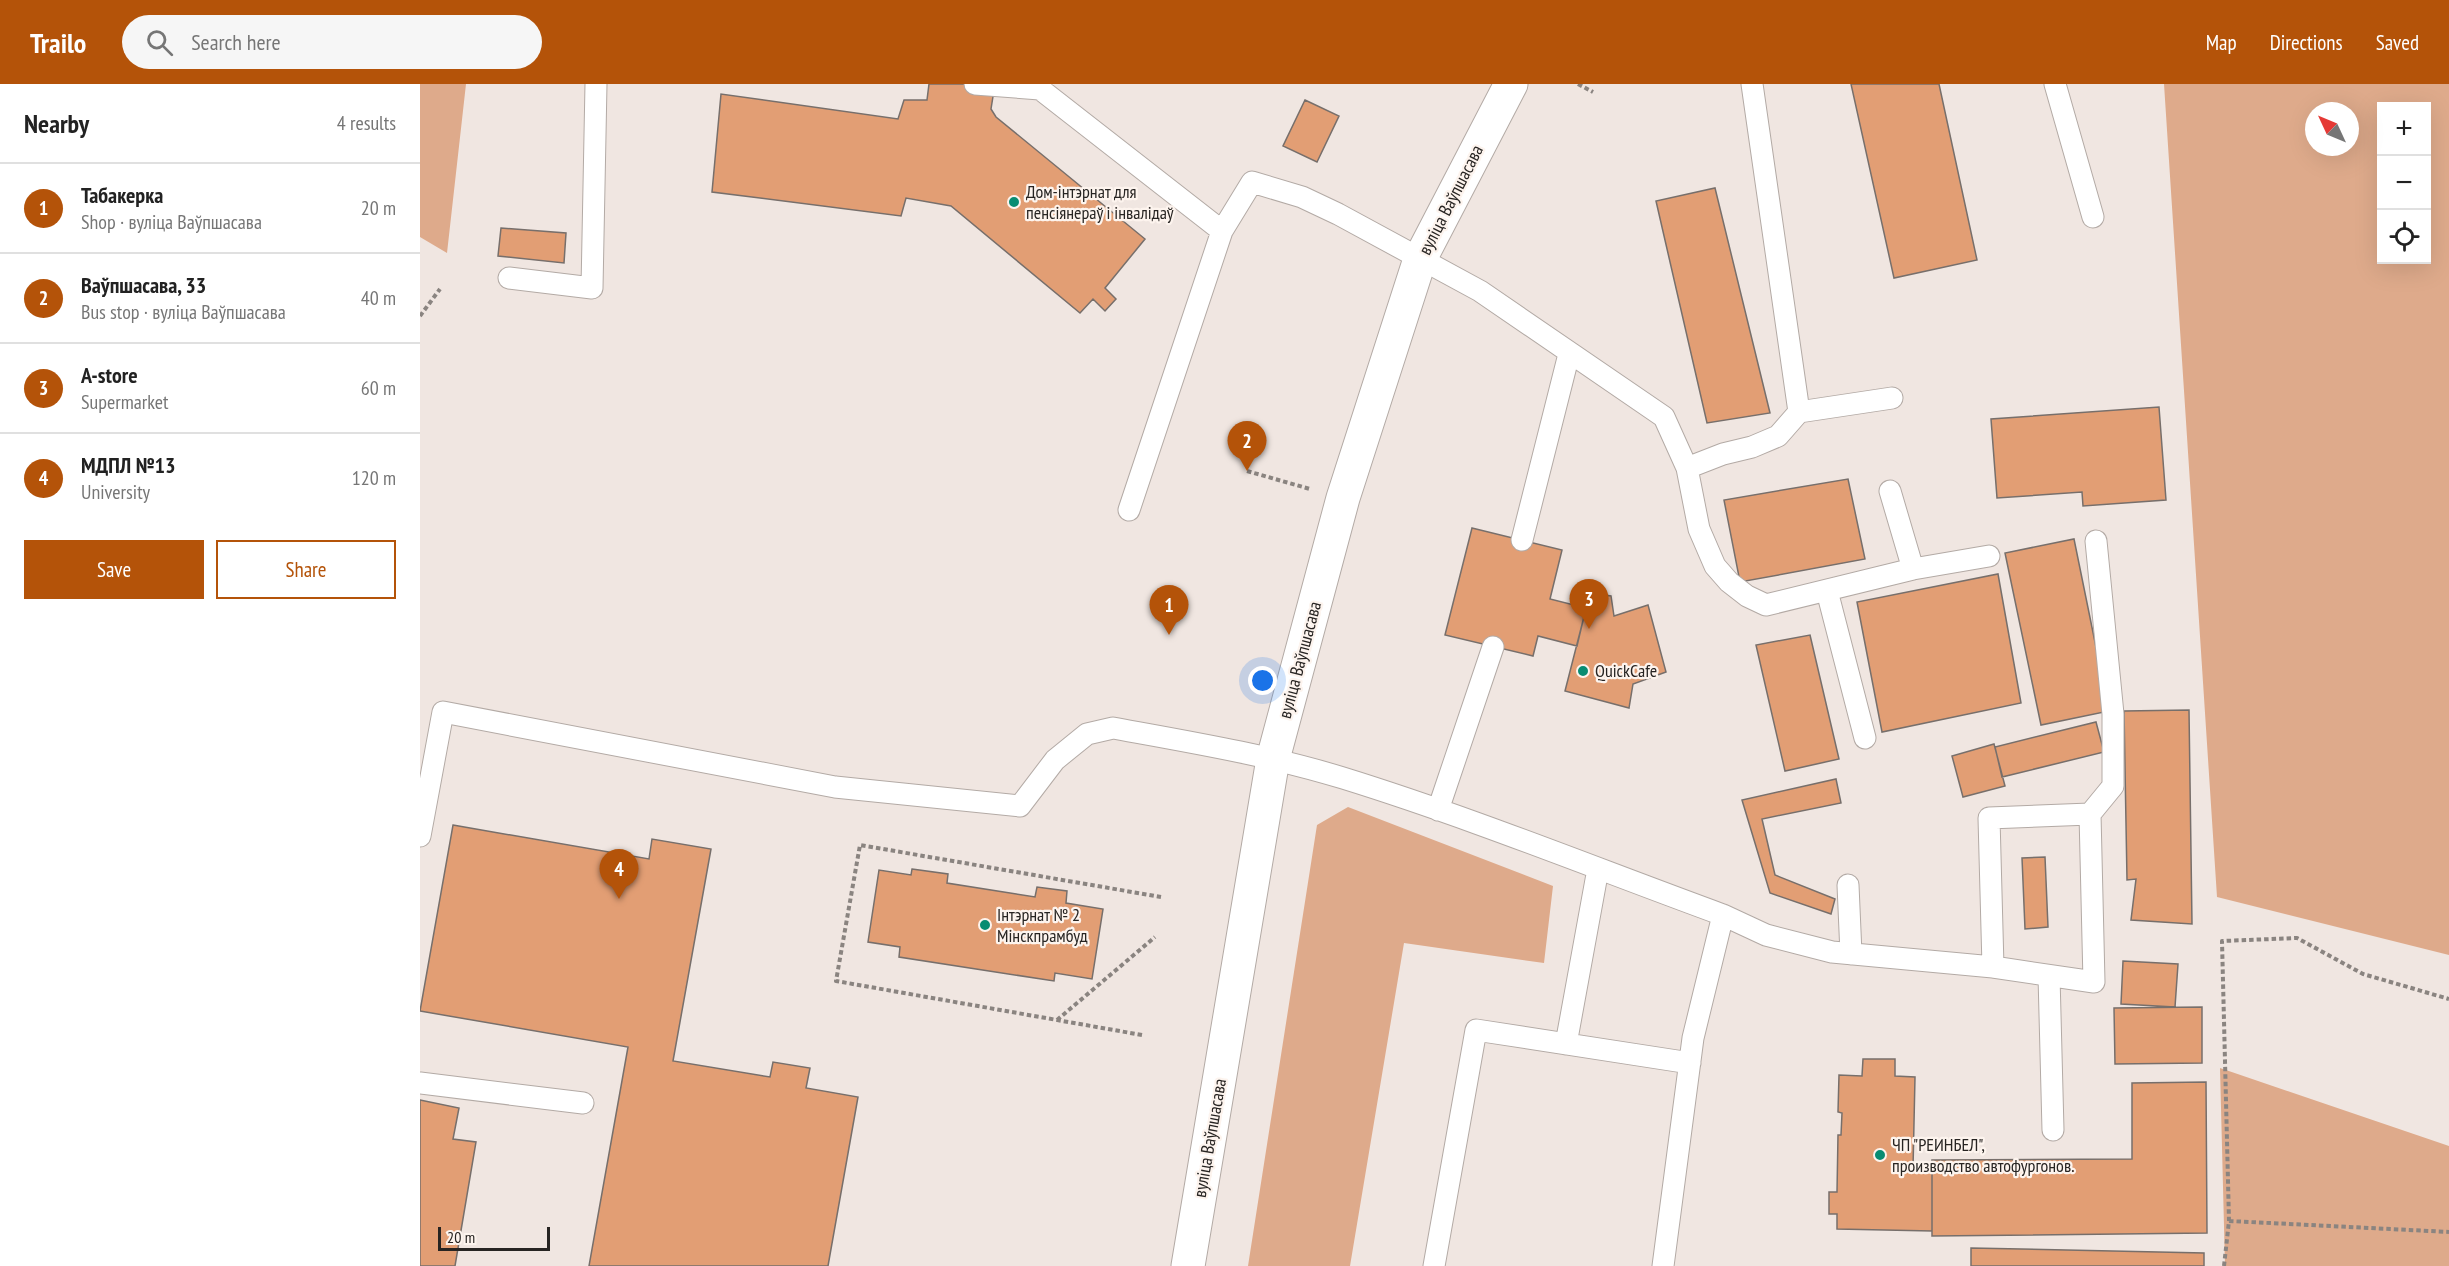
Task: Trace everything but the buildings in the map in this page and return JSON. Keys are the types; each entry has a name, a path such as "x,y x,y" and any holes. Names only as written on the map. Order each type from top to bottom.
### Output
{"main road":[{"name":"вуліца Ваўпшасава","path":"1188,1266 1273,759 1343,498 1420,259 1511,84"}],"lane":[{"path":"509,278 592,288 596,84"},
{"path":"975,84 1040,87 1222,231"},
{"path":"1752,84 1800,412"},
{"path":"2055,84 2093,217"},
{"path":"1129,510 1222,231 1252,182 1302,197 1480,291 1664,417 1687,468 1699,530 1715,566 1729,582 1748,596 1767,605 1913,569 1989,556"},
{"path":"1522,540 1569,354"},
{"path":"1687,468 1778,436 1800,412 1892,398"},
{"path":"1890,491 1913,569"},
{"path":"420,836 443,712 835,787 1020,806 1055,760 1087,734 1113,728 1273,759 1342,777 1723,915 1766,935 1832,952 1993,967 2094,982 2090,814 2112,786 2113,714 2096,541"},
{"path":"1827,591 1865,738"},
{"path":"1438,810 1493,647"},
{"path":"1993,967 1989,818 2090,814"},
{"path":"1566,1044 1598,869"},
{"path":"1848,885 1851,954"},
{"path":"1663,1266 1693,1038 1723,915"},
{"path":"2049,976 2053,1130"},
{"path":"1434,1266 1476,1030 1689,1063"},
{"path":"420,1083 583,1103"}],"path":[{"path":"1578,84 1593,92"},
{"path":"420,316 440,289"},
{"path":"1247,471 1343,498"},
{"path":"1142,1035 836,981 860,844 1161,897"},
{"path":"1057,1020 1155,937"},
{"path":"2224,1266 2229,1221 2222,942 2297,938 2363,974 2449,999"},
{"path":"2229,1221 2449,1232"}],"shaded area":[{"path":"420,84 466,84 447,253 420,237"},
{"path":"2164,84 2449,84 2449,955 2217,897"},
{"path":"1348,807 1553,886 1544,963 1404,943 1350,1266 1248,1266 1317,825"},
{"path":"2220,1068 2449,1146 2449,1266 2225,1266"}],"place":[{"name":"Дом-інтэрнат для пенсіянераў і інвалідаў","path":"1014,202"},
{"name":"Ваўпшасава, 33","path":"1247,471"},
{"name":"А-store","path":"1589,629"},
{"name":"Табакерка","path":"1169,635"},
{"name":"QuickCafe","path":"1583,671"},
{"name":"МДПЛ №13","path":"619,899"},
{"name":"Інтэрнат № 2 Мінскпрамбуд","path":"985,925"},
{"name":"ЧП \"РЕИНБЕЛ\", производство автофургонов.","path":"1880,1155"}]}
